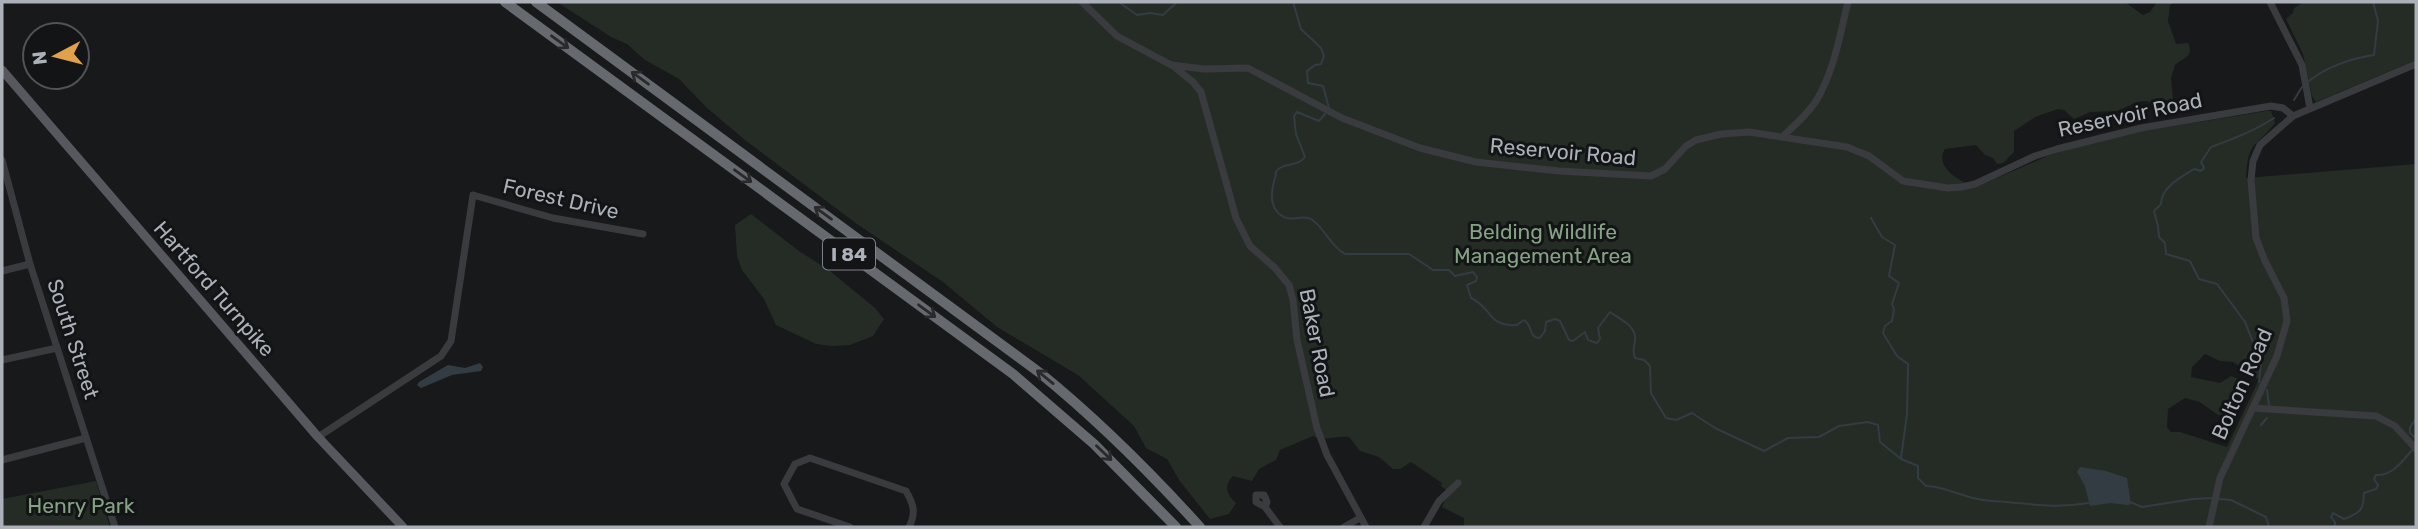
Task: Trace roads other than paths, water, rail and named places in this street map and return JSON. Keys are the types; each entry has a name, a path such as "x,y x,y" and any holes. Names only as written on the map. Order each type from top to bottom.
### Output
{"highway":[{"name":"I 84","path":"505,2 1013,374 1107,456 1175,527"},
{"name":"I 84","path":"536,2 1032,366 1102,426 1200,527"}],"main road":[{"name":"Hartford Turnpike","path":"2,70 318,437 402,527"}],"street":[{"name":"Reservoir Road","path":"1082,2 1117,36 1171,65 1204,69 1248,68 1314,104 1420,148 1476,162 1582,173 1646,177 1665,169 1686,146 1696,140 1734,132 1749,132 1857,150 1903,181 1948,188 1975,184 2046,152 2141,128 2271,106 2283,108 2293,116"},
{"path":"1782,137 1805,116 1817,99 1832,62 1848,2"},
{"path":"2270,2 2302,65 2310,108"},
{"name":"Bolton Road","path":"2209,527 2217,491 2230,454 2277,356 2287,321 2284,298 2256,238 2251,180 2253,161 2260,145 2293,116 2416,64"},
{"name":"Baker Road","path":"1171,65 1193,82 1200,92 1243,234 1250,246 1275,268 1289,285 1297,340 1317,428 1327,454 1366,527"},
{"name":"South Street","path":"2,160 4,181 115,527"},
{"name":"Forest Drive","path":"318,437 441,356 451,341 472,195 554,219 643,234"},
{"path":"2,271 30,264"},
{"path":"2,360 57,348"},
{"path":"2253,408 2376,416 2395,426 2415,448"},
{"path":"2,460 86,438"},
{"path":"850,527 797,509 784,484 795,464 810,458 906,491 913,503 915,516 909,527"},
{"path":"1424,527 1439,501 1458,483"},
{"path":"1265,507 1280,527"},
{"path":"1344,527 1360,518"}],"waterway":[{"path":"1119,2 1137,15 1163,15 1177,2"},
{"path":"1293,2 1301,29 1321,48 1324,56 1321,64 1307,71 1308,83 1323,86 1329,108"},
{"path":"2309,81 2340,64 2374,55 2378,21 2373,2"},
{"path":"2294,100 2302,87"},
{"path":"1326,113 1319,121 1297,112 1294,116 1296,134 1305,157 1277,170 1272,199 1279,214 1291,219 1311,219 1345,254 1409,254 1433,270 1449,270 1455,276 1473,272 1477,277 1476,281 1467,285 1471,298 1500,323 1517,325 1524,320 1532,334 1540,338 1545,331 1546,322 1555,319 1560,321 1569,340 1573,341 1585,332 1588,340 1597,343 1600,339 1598,328 1610,312 1633,331 1635,358 1644,360 1650,366 1651,393 1666,418 1676,420 1692,413 1715,428 1764,451 1788,438 1819,437 1839,426 1868,422 1878,425 1880,442 1901,459 1918,466 1918,478 1926,486 1985,500 2048,505 2089,503"},
{"path":"2259,382 2261,362 2245,322 2217,284 2199,279 2190,261 2166,254 2165,243 2159,237 2154,211 2161,204 2164,192 2173,183 2194,169 2201,171 2204,168 2201,162 2211,147 2251,131 2274,118"},
{"path":"1871,218 1882,237 1895,245 1889,276 1899,283 1892,304 1892,321 1885,326 1883,333 1897,356 1908,364 1907,414 1901,458"},
{"path":"2267,390 2269,406"},
{"path":"2261,425 2267,418"},
{"path":"2416,419 2410,427 2410,433 2416,438"},
{"path":"2335,527 2331,517 2333,513 2344,519 2357,513 2362,507 2364,493 2376,489 2376,475 2393,470 2413,449"},
{"path":"2130,502 2142,507 2213,498"},
{"path":"2219,499 2231,500 2266,517 2269,527"}],"park label":[{"name":"Belding Wildlife Management Area","path":"1543,244"},
{"name":"Henry Park","path":"81,506"}]}
